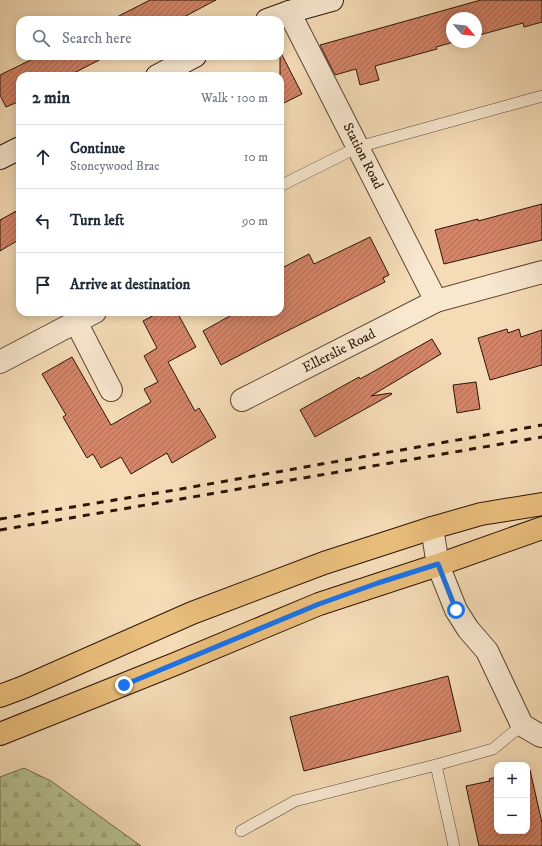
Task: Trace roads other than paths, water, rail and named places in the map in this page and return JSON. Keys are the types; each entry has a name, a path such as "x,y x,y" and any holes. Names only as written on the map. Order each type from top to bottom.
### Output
{"main road":[{"path":"0,696 24,687 192,612 324,563 432,528 481,514 542,504"},
{"path":"0,734 168,667 319,604 542,528"}],"street":[{"path":"278,16 332,0"},
{"name":"Station Road","path":"289,12 436,301"},
{"path":"165,72 187,60"},
{"path":"0,158 16,150"},
{"name":"Ellerslie Road","path":"242,400 436,301 542,272"},
{"path":"0,362 86,317 112,390"},
{"path":"432,528 438,564 456,610 468,629 487,651 522,726 542,736"}],"lane":[{"path":"284,184 358,147 542,96"},
{"path":"241,831 296,801 493,749 522,726"},
{"path":"436,765 454,846"}],"railway":[{"path":"0,519 181,489 542,425"},
{"path":"0,530 542,437"}]}
